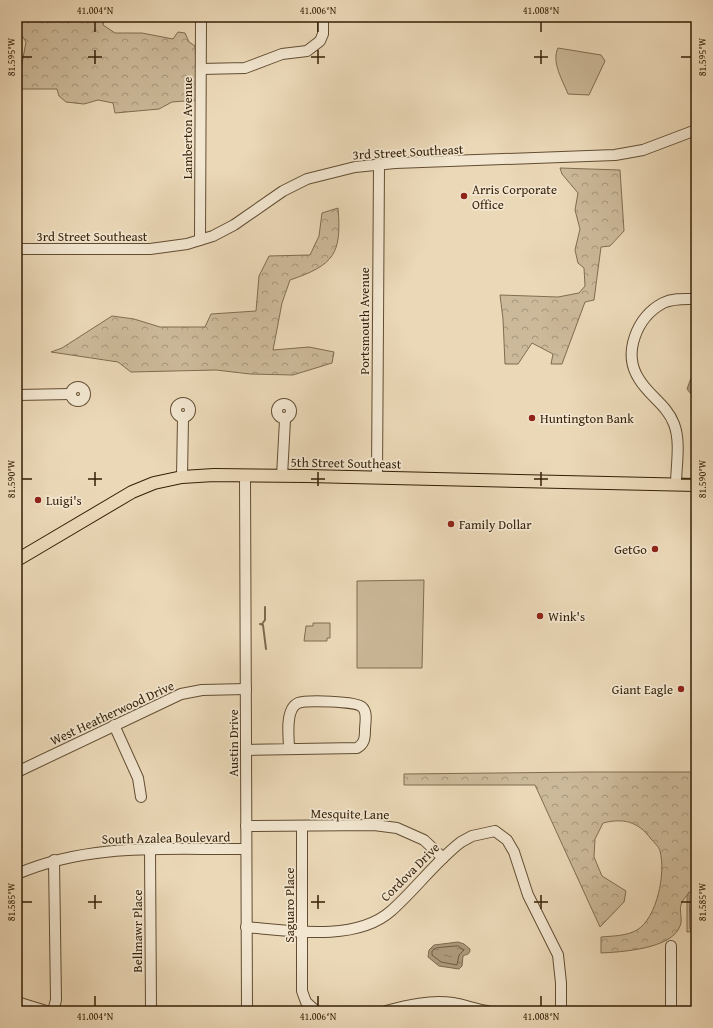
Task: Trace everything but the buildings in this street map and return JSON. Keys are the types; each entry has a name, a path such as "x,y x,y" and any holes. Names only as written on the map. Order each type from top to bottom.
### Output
{"main road":[{"name":"5th Street Southeast","path":"17,560 132,492 154,483 182,477 245,475 696,486"}],"street":[{"name":"Lamberton Avenue","path":"200,240 201,17"},
{"path":"201,69 245,68 282,54 308,51 320,41 323,34 323,17"},
{"name":"3rd Street Southeast","path":"17,249 150,249 174,247 219,233 234,225 283,191 307,179 344,169 379,164 614,155 643,150 696,130"},
{"name":"Portsmouth Avenue","path":"378,478 379,164"},
{"path":"676,485 675,426 665,408 639,379 633,364 632,348 639,327 654,309 664,302 696,299"},
{"path":"17,395 71,394"},
{"path":"182,477 183,418"},
{"path":"282,476 285,420"},
{"name":"Austin Drive","path":"245,475 247,1011"},
{"name":"West Heatherwood Drive","path":"17,772 186,692 246,689"},
{"path":"246,750 356,748 362,745 365,739 364,708 358,704 341,702 298,703 292,708 289,716 289,749"},
{"path":"114,725 138,778 140,797"},
{"name":"Mesquite Lane","path":"246,826 374,825 397,828 424,840 443,858"},
{"name":"Saguaro Place","path":"302,826 302,984 306,1002 316,1011"},
{"name":"Cordova Drive","path":"246,927 302,931 338,931 356,929 372,923 390,911 443,858 466,839 495,831 507,840 514,852 528,894 558,955 561,983 561,1008 558,1011"},
{"name":"South Azalea Boulevard","path":"17,874 54,860 110,850 246,849"},
{"name":"Bellmawr Place","path":"150,850 150,1011"},
{"path":"53,1011 56,1000 54,860"},
{"path":"671,946 671,1011"},
{"path":"17,1002 46,1011"},
{"path":"386,1011 409,1005 438,1002 453,1003 486,1011"}],"green space":[{"path":"17,17 105,17 103,25 115,33 142,33 173,39 178,32 185,33 189,42 195,46 198,100 172,102 159,109 115,113 113,103 98,100 84,104 66,102 59,96 57,89 17,89 17,76 20,74 26,42 17,28"},
{"path":"558,48 601,55 605,61 589,95 568,94 557,65 556,53"},
{"path":"560,168 620,170 624,231 610,246 601,247 594,300 585,302 562,364 551,364 553,354 532,343 518,364 505,364 503,319 500,295 558,297 579,293 585,286 584,268 578,263 575,250 580,229 575,210 578,193 562,174"},
{"path":"338,208 338,237 332,256 326,263 317,269 290,280 282,303 273,350 309,347 334,352 332,363 293,375 250,374 216,370 131,372 118,362 51,352 62,348 112,316 134,319 160,327 205,327 211,314 256,311 259,276 269,256 310,255 319,236 322,213"},
{"path":"424,580 422,668 357,668 357,581"},
{"path":"313,623 330,623 330,638 327,638 327,641 304,641 306,626 313,626"},
{"path":"696,772 696,893 689,892 682,901 681,924 675,934 667,940 645,948 621,952 601,953 601,937 624,935 637,930 650,916 655,906 661,882 662,860 658,846 641,828 630,822 624,821 603,823 595,839 594,857 602,876 626,891 624,902 600,927 535,785 404,785 404,774"},
{"path":"687,887 689,892 690,929 696,929 696,931 687,932"}],"water":[{"path":"691,378 696,378 696,397 687,389"},
{"path":"458,942 464,944 470,949 469,953 463,956 462,966 459,969 439,966 428,957 429,950 434,945"}],"waterway":[{"path":"262,624 265,620 265,607"},
{"path":"260,624 263,625 266,649"}],"place":[{"name":"Arris Corporate Office","path":"464,196"},
{"name":"Huntington Bank","path":"532,418"},
{"name":"Luigi's","path":"38,500"},
{"name":"Family Dollar","path":"451,524"},
{"name":"GetGo","path":"655,549"},
{"name":"Wink's","path":"540,616"},
{"name":"Giant Eagle","path":"681,689"}]}
